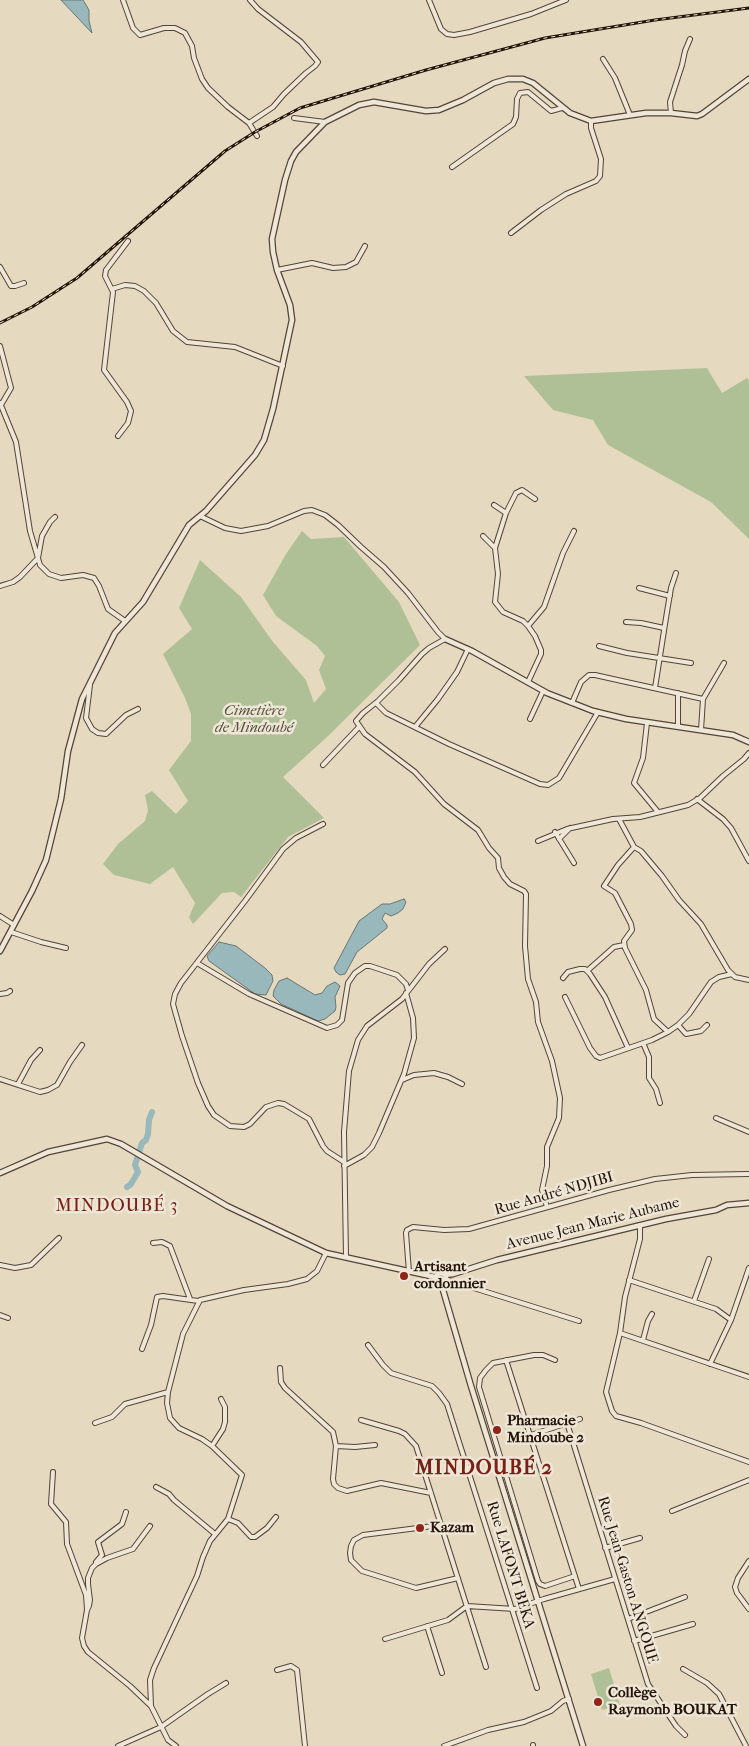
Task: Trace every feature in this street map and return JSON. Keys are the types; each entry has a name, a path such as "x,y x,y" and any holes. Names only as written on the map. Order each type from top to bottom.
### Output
{"street":[{"path":"123,0 133,28 140,35 164,28 175,28 185,33 192,46 194,58 202,79 208,88 249,123 258,136"},
{"path":"249,123 273,107 318,62 300,42 258,9 250,0"},
{"path":"429,0 441,29 447,34 454,35 531,14 566,0"},
{"path":"672,113 670,102 690,39"},
{"path":"603,59 615,78 630,115"},
{"path":"0,951 46,860 61,799 68,751 82,699 90,681 115,633 143,602 189,525 200,516 260,448 271,417 292,320 292,313 277,270 272,239 284,180 296,152 325,122 359,105 374,102 426,111 439,110 463,100 494,83 514,79 523,79 533,83 562,108 580,118 591,121 630,115 672,113 697,116 749,79"},
{"path":"452,167 513,124 516,118 517,99 520,93 528,92 551,111 562,108"},
{"path":"294,118 325,122"},
{"path":"511,233 541,210 566,194 596,181 600,176 601,160 591,128 591,121"},
{"path":"118,436 128,423 131,411 127,402 104,370 112,290 105,276 106,270 128,241"},
{"path":"277,270 312,263 333,268 346,267 356,262 365,246"},
{"path":"0,267 12,286 24,282"},
{"path":"112,290 125,285 135,286 144,290 156,303 173,331 187,342 235,347 283,366"},
{"path":"0,346 11,388 1,404 16,442 30,531 42,568 52,576 67,578 72,575 84,575 94,578 108,609 125,622"},
{"path":"528,682 541,654 541,650 528,626 523,621 503,612 495,602 498,574 495,548 506,513 518,491 522,490 535,499"},
{"path":"494,505 506,513"},
{"path":"200,516 225,528 244,531 268,526 304,511 312,510 325,515 384,567 408,593 445,639 468,649 544,690 598,712 647,723 733,736 749,742"},
{"path":"1,587 20,577 38,558 42,536 55,517"},
{"path":"528,626 544,607 563,553 574,531"},
{"path":"483,536 495,548"},
{"path":"655,688 664,628 676,573"},
{"path":"639,588 670,596"},
{"path":"626,622 664,628"},
{"path":"445,639 422,654 376,703 356,721 365,734 415,772 444,804 478,830 489,848 498,858 499,868 504,877 510,884 524,890 526,894 525,946 528,980 536,1002 538,1020 552,1061 561,1107 559,1118 547,1146 547,1166 542,1190 547,1207"},
{"path":"599,646 659,659 691,663"},
{"path":"415,727 457,672 468,649"},
{"path":"701,730 703,699 724,663"},
{"path":"572,703 581,682 589,675 616,678 703,699"},
{"path":"90,681 86,718 92,729 98,733 106,734 122,718 138,708"},
{"path":"530,719 544,690"},
{"path":"678,693 678,727"},
{"path":"376,703 386,713 415,727 540,784 548,785 559,778 598,712"},
{"path":"647,723 643,758 634,783 658,812"},
{"path":"323,765 359,727"},
{"path":"538,841 555,832 570,828 640,817 688,805 697,800 749,753"},
{"path":"697,800 723,820 730,828 749,861"},
{"path":"619,819 634,847 641,851 679,900 701,924 732,974 740,979 749,980"},
{"path":"323,824 296,838 283,849 245,901 180,983 173,1004 198,1083 211,1111 230,1126 237,1127 250,1124 271,1104 284,1104 309,1119 327,1151 344,1164"},
{"path":"560,839 570,828"},
{"path":"555,832 574,863"},
{"path":"634,847 618,865 604,886 615,894 633,927 624,940 624,945 646,990 654,1019 668,1032"},
{"path":"0,916 14,925"},
{"path":"11,932 66,948"},
{"path":"587,971 614,947 624,945"},
{"path":"346,1256 344,1132 349,1071 358,1040 368,1026 392,1008 429,964 445,949"},
{"path":"197,963 249,994 327,1028 337,1025 342,1020 348,982 355,973 365,966 397,974 406,984 413,1018 414,1038 402,1080 372,1147 364,1155 344,1164"},
{"path":"563,978 568,972 580,969 587,971 605,997 628,1048"},
{"path":"565,997 581,1031 596,1056 600,1058 668,1032 678,1025 700,1000 711,982 719,977 732,974"},
{"path":"0,994 10,991"},
{"path":"678,1025 686,1034 701,1031 707,1025"},
{"path":"643,1043 649,1056 649,1078 656,1089 660,1103"},
{"path":"0,1079 40,1092 53,1088 61,1080 70,1062 82,1045"},
{"path":"18,1084 30,1060 40,1050"},
{"path":"402,1080 414,1075 434,1073 462,1084"},
{"path":"716,1118 749,1132"},
{"path":"0,1173 48,1152 69,1149 101,1140 114,1141 227,1206 326,1253 435,1277 441,1286 584,1746"},
{"name":"Rue André NDJIBI","path":"409,1272 406,1233 410,1228 469,1229 655,1179 692,1175 749,1174"},
{"name":"Avenue Jean Marie Aubame","path":"435,1277 440,1272 445,1277 484,1264 640,1225 698,1212 716,1210 727,1205 749,1204"},
{"path":"640,1225 640,1239 629,1280 620,1333 606,1392 610,1405 616,1416 653,1427 749,1462"},
{"path":"0,1265 16,1268 31,1265 59,1238"},
{"path":"154,1243 162,1242 170,1246 190,1299"},
{"path":"142,1349 151,1325 157,1297 198,1301 234,1292 288,1284 312,1276 320,1267 326,1253"},
{"path":"694,1301 710,1259"},
{"path":"710,1364 731,1320 749,1268"},
{"path":"441,1286 445,1277 579,1321"},
{"path":"629,1280 694,1301 719,1311 731,1320"},
{"path":"150,1706 151,1675 198,1576 202,1557 210,1541 228,1519 242,1475 212,1446 176,1425 168,1413 168,1392 183,1334 198,1301"},
{"path":"0,1314 8,1318"},
{"path":"643,1340 652,1314"},
{"path":"620,1333 749,1377"},
{"name":"Rue LAFONT BEKA","path":"368,1344 391,1373 432,1386 447,1404 537,1688"},
{"path":"555,1360 540,1355 494,1363 489,1366 480,1378 479,1388 538,1580 542,1586 575,1576"},
{"path":"506,1360 579,1589"},
{"path":"280,1368 284,1386 329,1428 334,1436 336,1446 333,1479 338,1488 347,1491 382,1483 431,1493"},
{"path":"95,1423 112,1417 125,1404 168,1392"},
{"path":"212,1446 223,1429 225,1422 225,1407 221,1399"},
{"path":"531,1435 580,1419"},
{"path":"360,1420 399,1431 410,1438 418,1451 486,1667"},
{"name":"Rue Jean-Gaston ANGOUE","path":"567,1423 648,1684 676,1726 685,1735"},
{"path":"336,1446 375,1445"},
{"path":"53,1472 51,1504 66,1522 67,1544 84,1591 87,1610"},
{"path":"672,1510 749,1480"},
{"path":"156,1487 169,1494 215,1534"},
{"path":"126,1512 122,1524 97,1544 102,1555 88,1578 90,1600 82,1643 86,1650 130,1686 150,1706 168,1740 176,1746"},
{"path":"228,1519 238,1523 251,1537 255,1537 267,1528 276,1517"},
{"path":"441,1525 363,1534 354,1540 351,1546 351,1560 362,1571 416,1588 458,1578"},
{"path":"96,1564 133,1549 150,1526"},
{"path":"605,1548 640,1538"},
{"path":"749,1561 738,1578 735,1587 737,1593 749,1609"},
{"path":"386,1639 448,1620 467,1606 511,1610 615,1579"},
{"path":"628,1620 685,1597"},
{"path":"634,1641 693,1624"},
{"path":"427,1626 442,1673"},
{"path":"277,1670 291,1666 297,1670 300,1680 305,1746"},
{"path":"683,1669 707,1683 719,1694 746,1746"},
{"path":"118,1746 161,1726 226,1683"},
{"path":"444,1746 488,1730 524,1722 551,1711 563,1701 569,1699"}],"green space":[{"path":"707,368 722,393 747,378 749,381 749,539 711,502 608,445 593,420 553,410 524,376"},
{"name":"Cimetière de Mindoubé","path":"302,531 311,539 344,537 399,602 420,645 326,738 283,777 324,818 288,837 241,897 234,892 222,893 193,924 189,917 195,903 173,867 150,884 114,875 103,864 118,844 145,821 148,810 145,795 152,791 176,814 188,801 169,770 191,741 191,714 163,654 192,629 179,608 200,560 241,597 273,642 306,680 314,703 326,689 319,670 325,656 317,646 276,616 263,595 286,554"},
{"path":"609,1668 620,1705 602,1710 591,1674"}],"water":[{"path":"61,0 83,0 89,10 92,33"},
{"path":"404,899 406,902 403,909 398,913 391,916 385,913 382,919 387,928 357,952 345,974 340,975 336,972 334,968 359,921 382,904 390,904"},
{"path":"219,942 236,946 272,975 273,981 266,995 255,994 209,961 207,956"},
{"path":"287,978 315,995 322,993 327,986 335,982 340,986 335,997 335,1011 325,1019 318,1021 281,1004 273,996 274,990 279,981"}],"waterway":[{"path":"127,1187 138,1172 135,1165 142,1143 146,1140 148,1134 149,1120 152,1112"}],"railway":[{"path":"0,323 32,307 77,278 225,151 255,132 300,108 426,70 545,38 655,20 749,8"}],"place":[{"name":"Artisant cordonnier","path":"404,1276"},
{"name":"Pharmacie Mindoube 2","path":"497,1430"},
{"name":"Kazam","path":"420,1528"},
{"name":"Collège Raymonb BOUKAT","path":"598,1702"}],"district":[{"name":"MINDOUBÉ 3","path":"117,1207"},
{"name":"MINDOUBÉ 2","path":"484,1469"}]}
